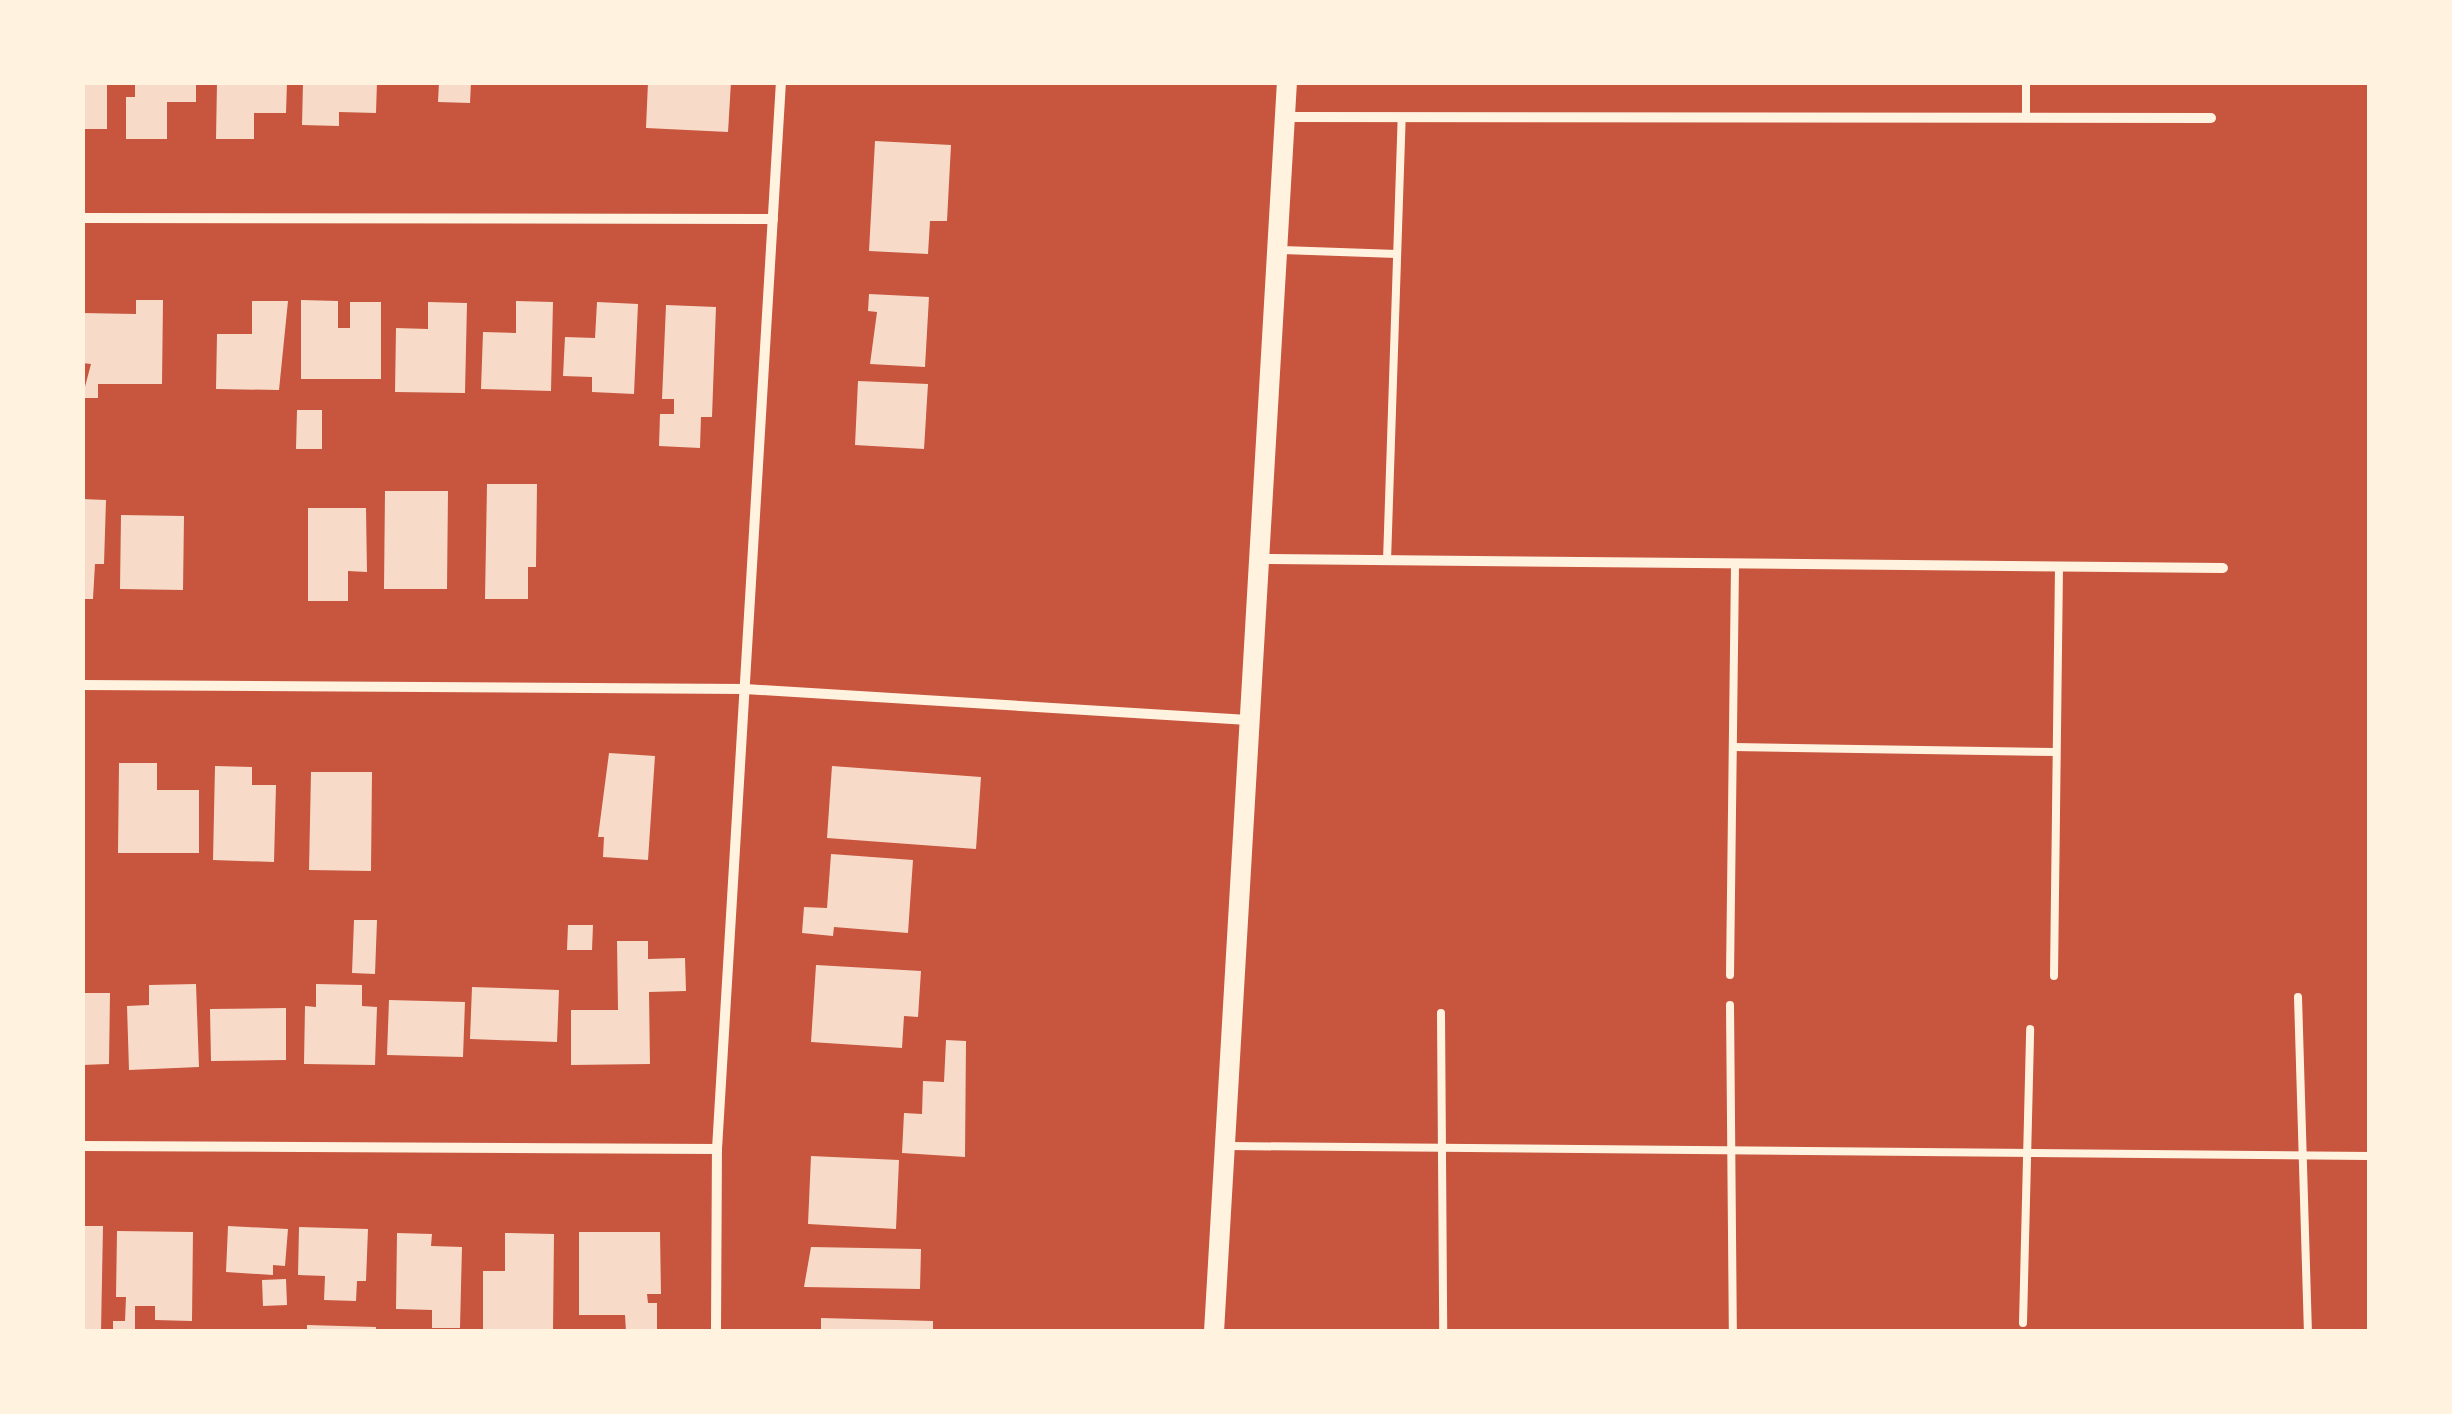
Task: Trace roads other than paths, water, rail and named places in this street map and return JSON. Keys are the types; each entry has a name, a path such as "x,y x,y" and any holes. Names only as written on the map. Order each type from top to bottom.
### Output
{"main road":[{"path":"1214,1332 1287,82"}],"street":[{"path":"716,1332 717,1150 781,82"},
{"path":"1285,117 2210,118"},
{"path":"82,218 773,219"},
{"path":"1258,560 2222,568"},
{"path":"82,685 744,689 1248,720"},
{"path":"82,1146 717,1150"}],"lane":[{"path":"2026,82 2026,118"},
{"path":"1387,561 1402,118"},
{"path":"1277,250 1397,254"},
{"path":"1730,975 1735,564"},
{"path":"2054,976 2059,567"},
{"path":"1732,747 2056,752"},
{"path":"2298,996 2308,1332"},
{"path":"1730,1005 1733,1332"},
{"path":"1441,1013 1442,1332"},
{"path":"2023,1323 2030,1030"},
{"path":"1224,1146 2370,1156"}]}
